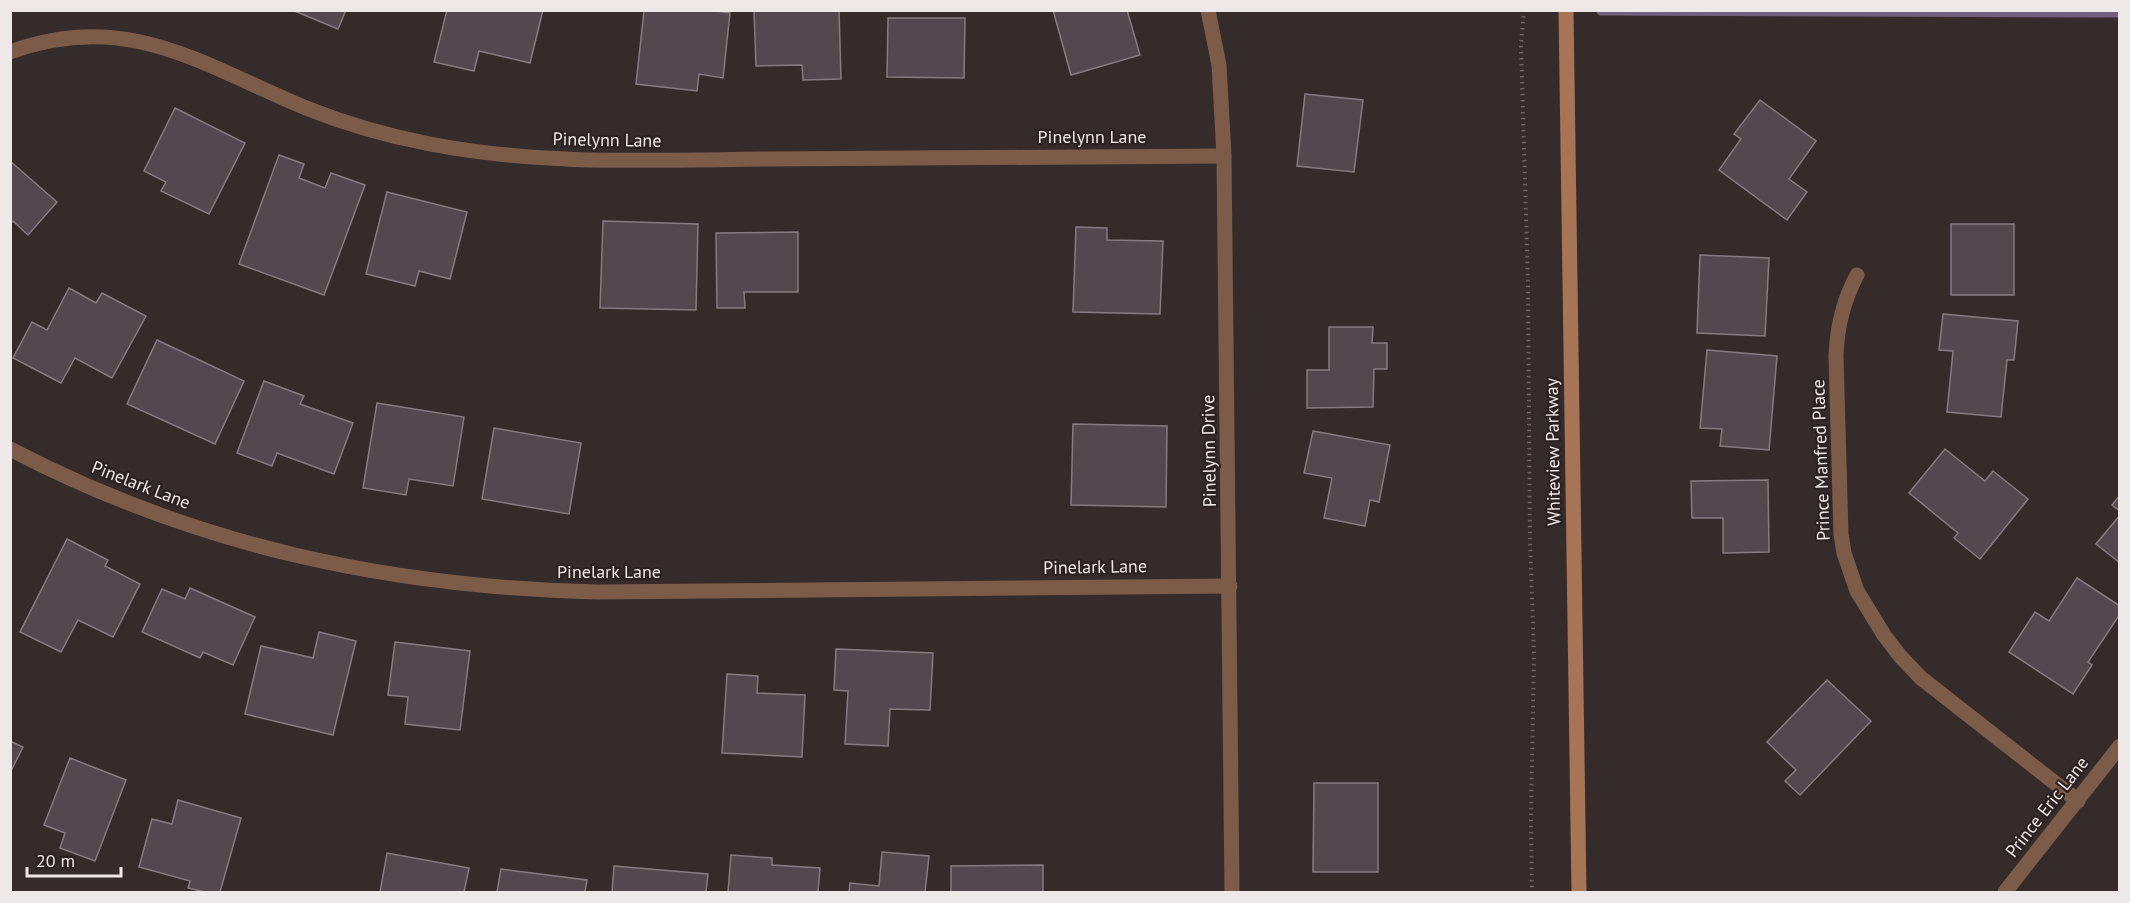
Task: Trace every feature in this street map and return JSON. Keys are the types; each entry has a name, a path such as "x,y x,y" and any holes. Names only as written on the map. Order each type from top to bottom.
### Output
{"street":[{"name":"Pinelynn Drive","path":"1208,10 1219,65 1224,156 1232,892"},
{"name":"Whiteview Parkway","path":"1566,10 1579,892"},
{"name":"Pinelynn Lane","path":"10,52 42,43 86,37 142,41 178,52 305,107 370,130 430,144 510,156 626,160 1224,156"},
{"name":"Prince Manfred Place","path":"1857,275 1843,304 1836,356 1841,534 1844,553 1857,591 1884,636 1921,678 2078,801"},
{"name":"Pinelark Lane","path":"10,449 135,505 234,539 363,571 455,584 536,591 597,592 1230,586"},
{"name":"Prince Eric Lane","path":"2005,892 2120,746"}],"path":[{"path":"1524,10 1521,44 1528,285 1530,540 1534,654 1532,892"}],"building":[{"path":"292,10 346,10 338,29"},
{"path":"447,10 543,10 530,63 479,51 474,71 434,62"},
{"path":"709,10 730,13 723,78 699,74 697,91 636,84 644,11"},
{"path":"754,10 839,10 841,79 803,80 802,65 756,66"},
{"path":"1053,10 1127,10 1140,55 1071,75"},
{"path":"888,18 965,18 964,78 887,77"},
{"path":"1305,94 1363,100 1354,172 1297,166"},
{"path":"1760,100 1816,141 1789,179 1807,192 1787,220 1719,170 1741,139 1734,134"},
{"path":"175,108 245,143 209,214 161,191 166,182 144,171"},
{"path":"279,155 304,164 299,178 325,188 331,173 365,185 324,295 239,264"},
{"path":"10,161 57,202 28,235 13,221 10,224"},
{"path":"387,192 467,212 450,279 419,271 415,286 366,274"},
{"path":"603,221 698,224 696,310 600,308"},
{"path":"1951,224 2014,224 2014,295 1951,295"},
{"path":"1076,227 1107,228 1107,240 1163,241 1160,314 1073,312"},
{"path":"798,232 798,292 744,292 745,308 717,308 716,233"},
{"path":"1700,255 1769,258 1765,336 1697,333"},
{"path":"69,288 96,303 102,293 146,316 112,378 75,358 61,383 13,358 32,322 47,330"},
{"path":"1943,314 2018,321 2014,360 2007,360 2001,417 1947,412 1953,351 1939,350"},
{"path":"1329,327 1373,327 1372,343 1387,343 1387,369 1374,369 1373,407 1307,408 1307,370 1329,370"},
{"path":"157,340 244,381 215,444 127,404"},
{"path":"1707,350 1777,356 1769,450 1720,446 1722,429 1700,428"},
{"path":"264,381 304,396 300,404 353,423 334,474 277,453 272,466 237,453"},
{"path":"377,403 464,417 453,486 409,479 406,495 363,488"},
{"path":"1073,424 1167,426 1166,507 1071,505"},
{"path":"494,428 581,443 569,514 482,499"},
{"path":"1313,431 1390,445 1379,502 1370,500 1365,526 1324,518 1332,478 1304,473"},
{"path":"1945,449 1985,481 1993,471 2028,499 1980,559 1954,538 1958,533 1909,493"},
{"path":"1768,480 1769,552 1723,553 1723,518 1692,518 1691,481"},
{"path":"2120,495 2120,511 2112,505"},
{"path":"2120,515 2120,563 2096,544"},
{"path":"67,539 108,560 105,566 140,584 113,637 78,620 61,652 20,632"},
{"path":"2077,578 2120,606 2120,614 2088,662 2092,665 2073,694 2009,652 2035,612 2049,621"},
{"path":"190,588 255,617 233,665 203,652 200,658 142,632 162,589 185,599"},
{"path":"319,632 356,641 333,735 245,714 261,646 313,658"},
{"path":"395,642 470,651 460,730 405,724 408,697 388,695"},
{"path":"836,649 933,653 930,710 890,709 888,746 845,744 848,691 834,690"},
{"path":"727,674 758,676 757,693 805,695 802,757 722,753"},
{"path":"1827,680 1871,721 1800,795 1785,781 1796,770 1767,742"},
{"path":"10,741 23,747 10,773"},
{"path":"70,758 126,780 95,861 60,848 65,833 44,825"},
{"path":"1314,783 1378,783 1378,872 1313,872"},
{"path":"178,800 241,818 220,892 205,892 188,888 190,881 139,867 152,819 172,824"},
{"path":"882,852 929,856 925,892 849,892 850,883 879,886"},
{"path":"387,853 469,868 464,892 380,892"},
{"path":"731,855 772,858 772,865 820,868 818,892 728,892"},
{"path":"1043,865 1043,892 951,892 951,866"},
{"path":"614,866 708,874 706,892 612,892"},
{"path":"501,869 587,880 585,892 497,892"}],"waterway":[{"path":"1601,11 2120,13"}]}
